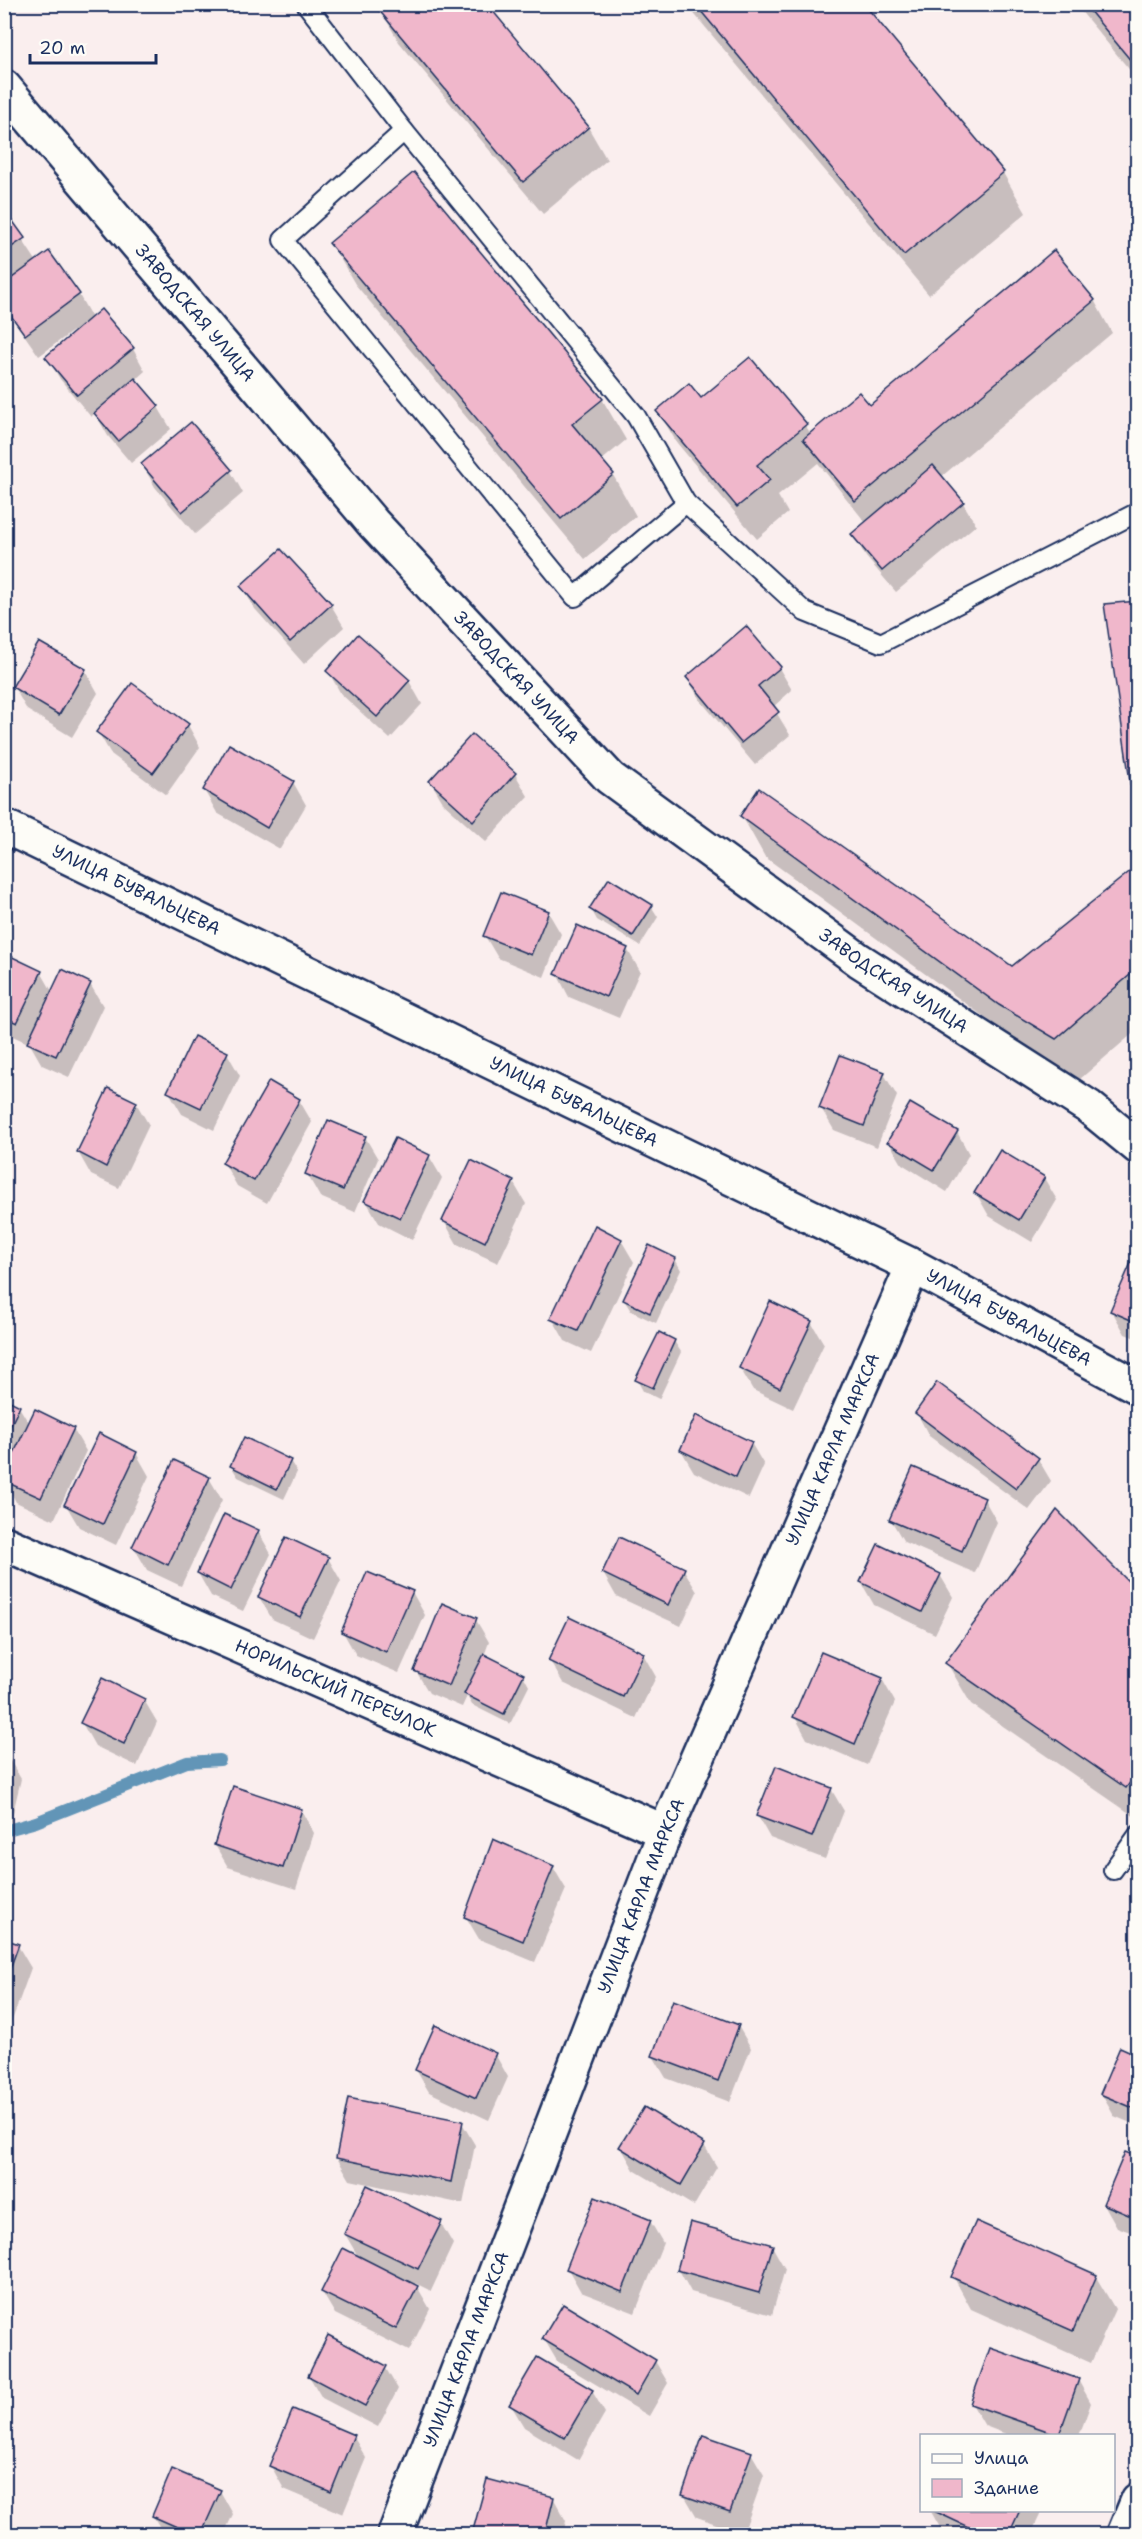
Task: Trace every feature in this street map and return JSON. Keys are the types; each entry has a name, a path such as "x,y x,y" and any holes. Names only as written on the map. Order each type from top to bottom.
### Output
{"street":[{"name":"ЗАВОДСКАЯ УЛИЦА","path":"4,87 373,523 610,778 859,960 1089,1107 1137,1147"},
{"name":"УЛИЦА БУВАЛЬЦЕВА","path":"4,826 913,1266 1137,1387"},
{"name":"УЛИЦА КАРЛА МАРКСА","path":"395,2535 665,1832 913,1266"},
{"name":"НОРИЛЬСКИЙ ПЕРЕУЛОК","path":"4,1543 665,1832"},
{"path":"1124,2535 1137,2500"}],"lane":[{"path":"306,4 404,131 636,416 686,503 805,612 881,643 1137,512"},
{"path":"404,131 283,240 575,597 686,503"},
{"path":"1113,1870 1137,1835"}],"building":[{"path":"384,4 487,4 589,127 523,182 378,9"},
{"path":"695,4 864,4 1004,172 904,255"},
{"path":"1084,4 1138,4 1138,68 1137,68"},
{"path":"414,172 603,399 572,424 614,474 561,519 329,243"},
{"path":"4,209 25,238 4,252"},
{"path":"1054,250 1095,300 855,501 803,439 859,392 870,405"},
{"path":"49,251 80,294 25,335 4,306 4,284"},
{"path":"101,309 134,348 77,395 45,357"},
{"path":"750,357 807,424 757,465 770,480 737,507 656,411 689,383 701,398"},
{"path":"135,378 159,406 118,441 94,413"},
{"path":"191,422 232,470 182,512 141,464"},
{"path":"933,465 964,502 882,571 851,534"},
{"path":"281,549 332,604 290,642 240,586"},
{"path":"1138,601 1138,836 1104,604"},
{"path":"746,626 781,667 758,686 779,712 741,743 686,677"},
{"path":"358,634 410,680 377,717 326,671"},
{"path":"39,642 86,669 59,715 12,687"},
{"path":"132,683 189,724 153,773 96,732"},
{"path":"472,734 516,773 473,821 429,781"},
{"path":"229,744 294,781 267,828 203,790"},
{"path":"759,788 1012,966 1138,865 1138,968 1056,1039 999,1005 740,816"},
{"path":"609,878 653,905 633,936 589,909"},
{"path":"501,892 549,911 531,955 483,936"},
{"path":"577,925 628,948 606,997 555,974"},
{"path":"4,953 42,971 17,1023 4,1017"},
{"path":"62,969 91,983 56,1056 27,1043"},
{"path":"194,1036 228,1052 201,1108 167,1092"},
{"path":"840,1055 885,1072 864,1126 819,1108"},
{"path":"269,1081 300,1099 254,1181 222,1163"},
{"path":"108,1088 137,1102 106,1167 77,1152"},
{"path":"910,1103 958,1131 934,1170 887,1142"},
{"path":"328,1120 366,1136 343,1190 305,1174"},
{"path":"395,1138 430,1155 400,1218 364,1201"},
{"path":"1000,1150 1045,1177 1019,1220 974,1193"},
{"path":"471,1160 514,1181 485,1242 442,1221"},
{"path":"595,1225 622,1239 578,1331 550,1319"},
{"path":"649,1245 676,1258 650,1313 623,1300"},
{"path":"1134,1256 1138,1258 1138,1323 1110,1311"},
{"path":"770,1301 812,1321 780,1388 739,1368"},
{"path":"659,1332 675,1340 653,1388 635,1380"},
{"path":"937,1382 1039,1458 1016,1489 915,1413"},
{"path":"4,1398 20,1406 4,1439"},
{"path":"35,1409 74,1428 41,1498 4,1481 4,1474"},
{"path":"696,1415 752,1442 736,1477 680,1450"},
{"path":"99,1433 137,1452 103,1524 64,1505"},
{"path":"244,1437 291,1460 277,1489 230,1466"},
{"path":"174,1460 210,1477 168,1565 132,1547"},
{"path":"913,1467 985,1498 962,1551 889,1520"},
{"path":"1057,1510 1138,1591 1138,1772 1126,1788 945,1663"},
{"path":"224,1514 259,1530 231,1590 197,1573"},
{"path":"286,1537 329,1557 300,1617 258,1597"},
{"path":"619,1537 685,1568 668,1605 602,1573"},
{"path":"878,1544 941,1574 922,1612 860,1582"},
{"path":"367,1572 413,1591 386,1652 341,1632"},
{"path":"442,1603 477,1618 449,1686 414,1671"},
{"path":"569,1617 644,1653 623,1697 548,1661"},
{"path":"821,1652 883,1678 855,1744 793,1717"},
{"path":"484,1654 524,1674 504,1714 464,1694"},
{"path":"102,1678 145,1699 124,1744 80,1723"},
{"path":"776,1766 832,1788 812,1837 756,1816"},
{"path":"233,1786 302,1809 283,1868 214,1845"},
{"path":"493,1839 554,1866 523,1941 464,1917"},
{"path":"4,1939 19,1944 4,1985"},
{"path":"673,2000 739,2025 718,2081 652,2056"},
{"path":"435,2025 496,2053 476,2098 415,2070"},
{"path":"1120,2047 1138,2055 1138,2110 1100,2094"},
{"path":"348,2098 463,2121 451,2182 336,2158"},
{"path":"644,2107 705,2144 681,2185 619,2147"},
{"path":"1125,2152 1138,2157 1138,2219 1103,2204"},
{"path":"367,2185 442,2221 418,2269 344,2234"},
{"path":"595,2197 651,2220 622,2292 566,2269"},
{"path":"976,2221 1097,2275 1073,2331 951,2277"},
{"path":"690,2222 773,2245 759,2293 677,2270"},
{"path":"343,2248 418,2286 396,2329 321,2292"},
{"path":"563,2304 656,2360 636,2395 542,2339"},
{"path":"328,2335 387,2366 365,2406 308,2376"},
{"path":"990,2348 1079,2379 1059,2434 970,2404"},
{"path":"537,2357 593,2390 565,2438 509,2405"},
{"path":"293,2409 354,2435 331,2492 269,2466"},
{"path":"703,2435 752,2452 730,2512 682,2495"},
{"path":"172,2469 221,2490 201,2534 193,2534 152,2516"},
{"path":"487,2479 554,2497 545,2534 472,2534"},
{"path":"936,2512 1019,2512 1009,2534 983,2534"}],"waterway":[{"path":"4,1831 36,1822 187,1762 220,1760"}]}
